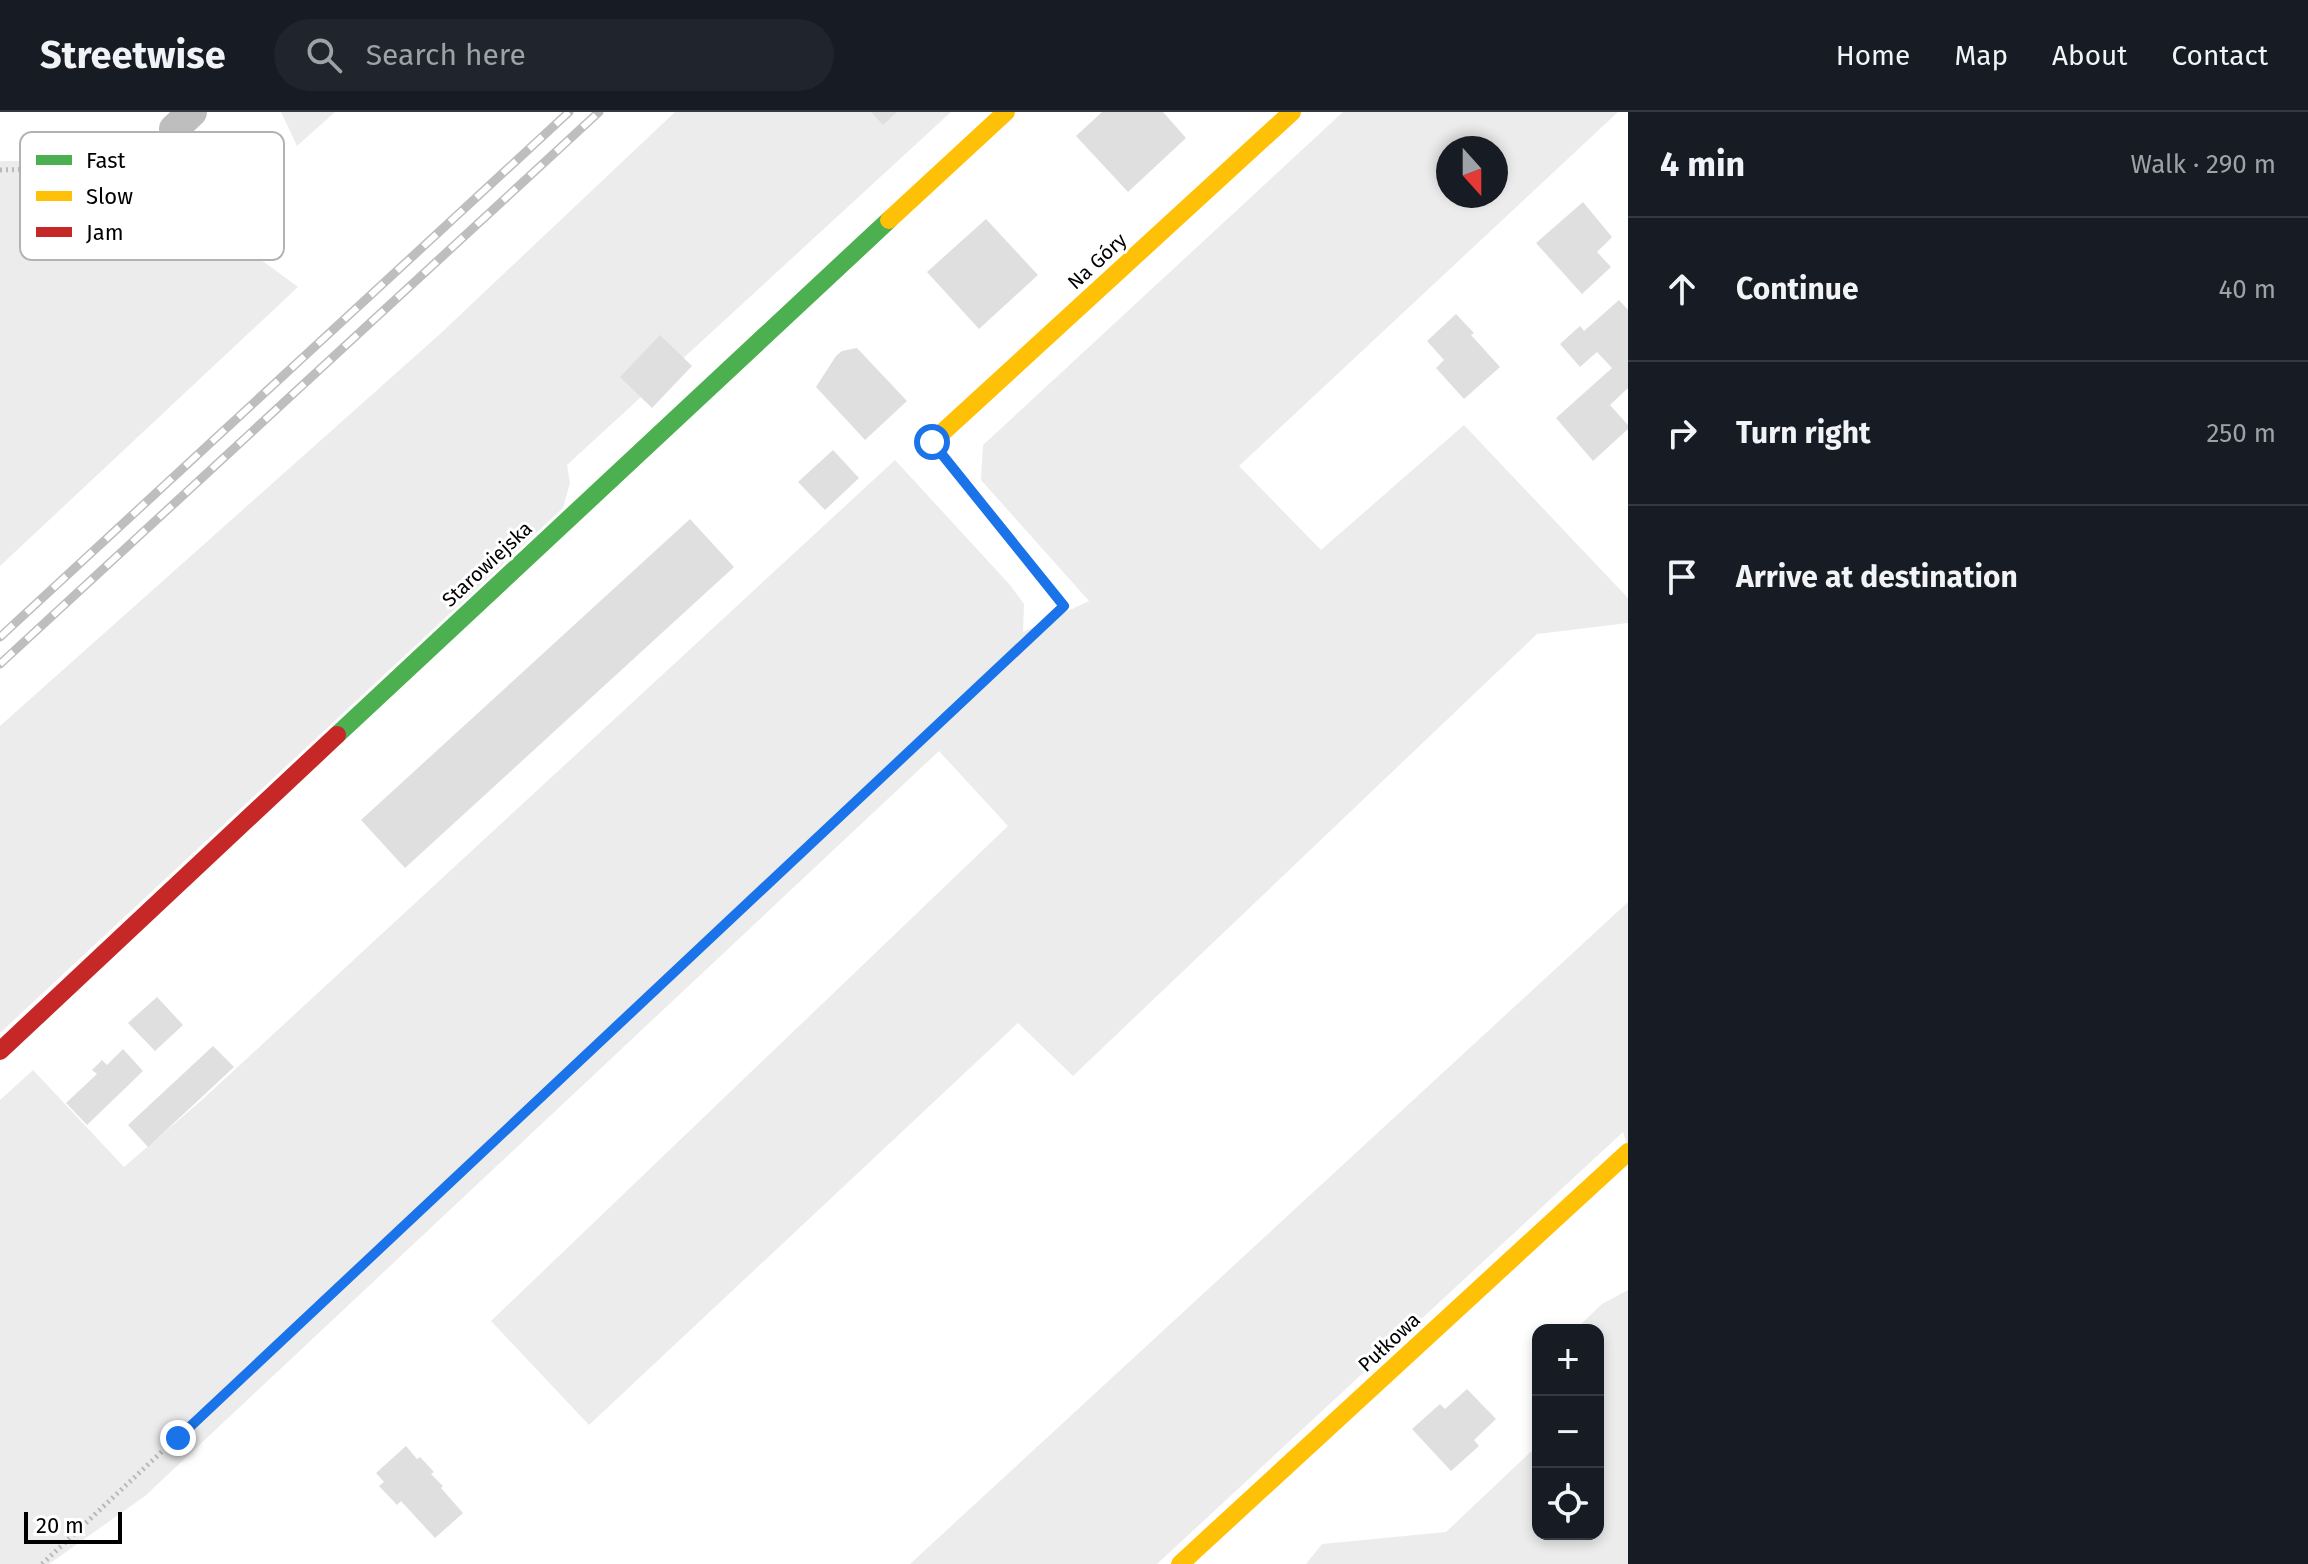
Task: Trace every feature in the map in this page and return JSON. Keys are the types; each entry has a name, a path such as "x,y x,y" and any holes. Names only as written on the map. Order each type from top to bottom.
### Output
{"street":[{"name":"Starowiejska","path":"0,1051 727,368 1006,112"},
{"name":"Na Góry","path":"932,442 1292,112"},
{"name":"Pułkowa","path":"1180,1564 1628,1152"}],"path":[{"path":"0,170 20,170"},
{"path":"42,1564 1064,606 932,442"}],"shaded area":[{"path":"281,112 335,112 297,146"},
{"path":"675,112 951,112 567,465 570,483 563,508 0,1033 0,726 440,334"},
{"path":"1343,112 1618,112 1239,466 1321,550 1464,425 1628,598 1628,623 1537,634 1073,1076 1018,1023 589,1425 491,1321 1008,826 939,751 145,1496 49,1564 0,1564 0,1100 33,1070 124,1167 203,1099 895,460 1010,585 1024,604 1023,632 1089,601 981,480 983,445"},
{"path":"0,161 20,161 20,260 261,260 298,287 0,566"},
{"path":"1628,902 1628,1148 1623,1132 1157,1564 910,1564"},
{"path":"1628,1290 1628,1564 1306,1564 1322,1544 1446,1532 1532,1451 1532,1540 1604,1540 1604,1324 1581,1324 1602,1304"}],"building":[{"path":"871,112 897,112 883,125"},
{"path":"1102,112 1163,112 1186,138 1128,192 1076,136"},
{"path":"1583,202 1612,237 1597,252 1611,267 1582,294 1536,243"},
{"path":"986,219 1038,275 979,329 927,272"},
{"path":"1619,300 1628,310 1628,388 1610,405 1628,429 1593,461 1556,418 1612,368 1597,352 1580,367 1560,344 1580,326 1584,331"},
{"path":"1456,314 1500,367 1464,399 1436,368 1444,360 1427,341"},
{"path":"660,335 692,366 652,408 620,377"},
{"path":"857,348 907,401 865,440 816,387 836,356 842,351"},
{"path":"833,450 859,478 825,510 798,482"},
{"path":"690,519 734,567 405,868 361,820"},
{"path":"157,997 183,1025 155,1051 128,1023"},
{"path":"213,1046 234,1067 148,1147 128,1125"},
{"path":"123,1049 143,1071 87,1125 66,1103 97,1074 92,1070 102,1060 107,1065"},
{"path":"1467,1389 1496,1419 1474,1440 1479,1446 1451,1471 1412,1429 1440,1404 1445,1409"},
{"path":"406,1446 434,1472 431,1474 463,1513 435,1538 401,1501 397,1505 379,1486 384,1482 376,1473"}],"railway":[{"path":"0,637 569,112"},
{"path":"0,664 599,112"}],"traffic: fast":[{"path":"337,735 889,220"}],"traffic: slow":[{"path":"889,220 1006,112"},
{"path":"932,442 1292,112"},
{"path":"1180,1564 1628,1152"}],"traffic: jam":[{"path":"0,1051 337,735"}],"route":[{"path":"178,1438 1064,606 932,442"}]}
